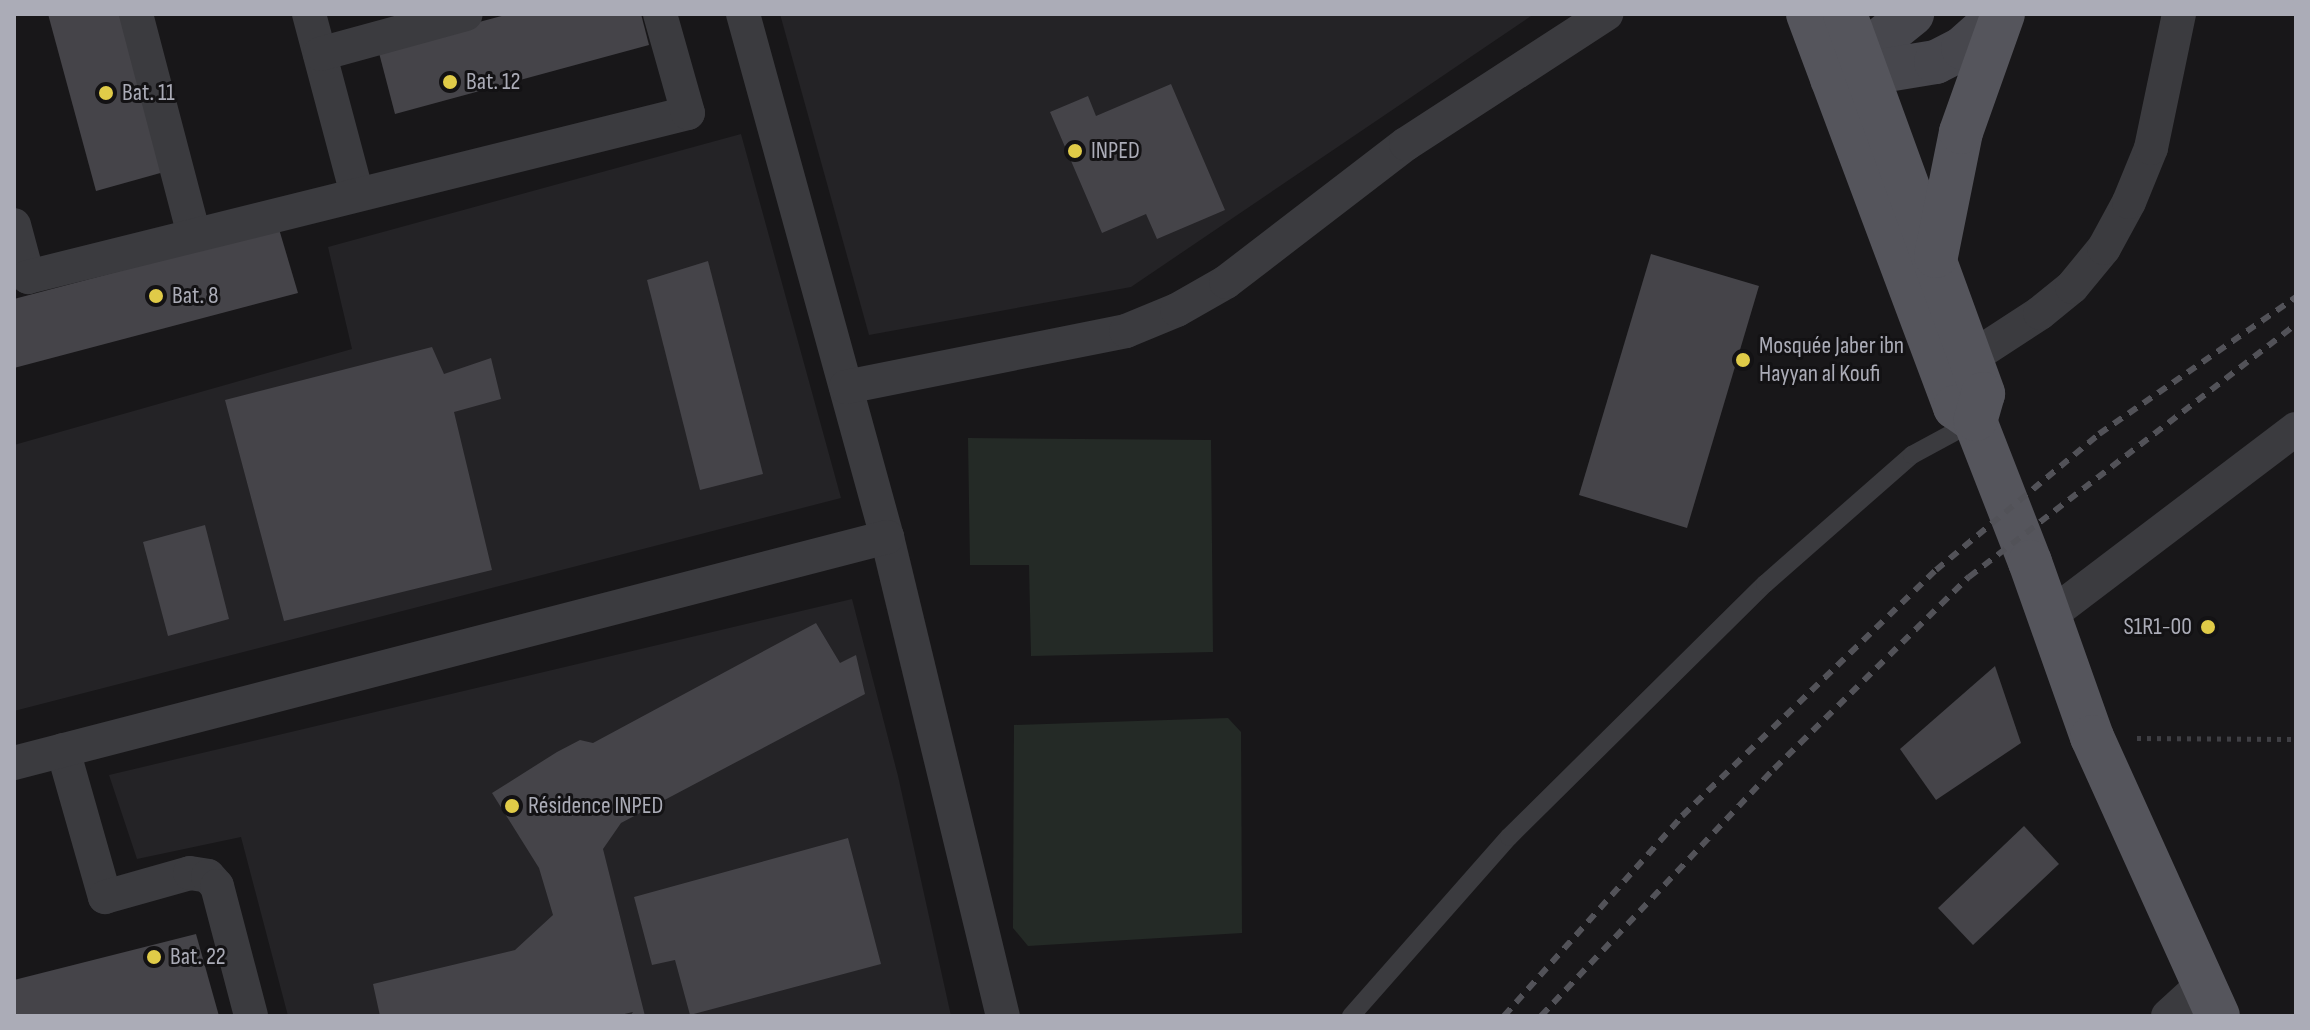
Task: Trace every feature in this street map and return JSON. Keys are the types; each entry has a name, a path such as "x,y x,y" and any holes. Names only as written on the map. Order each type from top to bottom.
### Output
{"main road":[{"path":"1808,14 1851,55 1936,259 1983,394 1975,421"},
{"path":"1851,55 1912,14"},
{"path":"1851,55 1924,66 1950,56 2002,14"},
{"path":"1936,259 1961,132 2002,14"},
{"path":"1851,55 1955,407 1975,421 2030,562 2092,737 2212,999"}],"street":[{"path":"136,14 194,235"},
{"path":"309,14 357,194"},
{"path":"320,54 466,14"},
{"path":"14,225 28,277 688,113 660,14"},
{"path":"743,14 887,537 1003,1016"},
{"path":"846,387 1126,331 1177,310 1226,282 1406,144 1606,14"},
{"path":"1971,358 2072,287 2104,248 2129,202 2151,148 2179,14"},
{"path":"2048,617 2296,429"},
{"path":"14,763 887,537"},
{"path":"63,750 105,897 190,873 208,876 217,886 251,1016"},
{"path":"2168,1016 2212,999"}],"lane":[{"path":"1351,1016 1509,837 1765,584 1912,455 1975,421"}],"path":[{"path":"2092,737 2296,739"}],"shaded area":[{"name":"INPED","path":"780,14 1534,14 1131,287 869,335"},
{"path":"741,134 841,498 14,711 14,445 352,349 328,247"},
{"path":"968,438 1211,440 1213,652 1031,656 1029,565 970,565"},
{"name":"Résidence INPED","path":"852,599 898,776 951,1016 288,1016 241,837 137,859 109,775"},
{"path":"1228,718 1241,732 1242,933 1028,946 1013,928 1014,725"}],"building":[{"name":"Bat. 11","path":"48,14 120,14 164,172 96,191"},
{"name":"Bat. 12","path":"509,14 641,14 649,45 395,114 378,49"},
{"path":"1171,84 1225,210 1157,239 1146,214 1102,233 1050,112 1088,96 1096,116"},
{"name":"Bat. 8","path":"279,229 298,293 14,368 14,299"},
{"path":"1651,254 1759,286 1687,528 1579,495"},
{"path":"708,261 763,474 700,490 647,280"},
{"path":"432,347 444,374 491,358 501,399 454,412 492,570 284,621 225,400"},
{"path":"205,525 229,619 168,636 143,542"},
{"path":"816,623 840,663 856,655 865,694 621,823 603,849 645,1016 630,1016 633,1012 616,1016 380,1016 373,984 515,950 553,915 539,868 492,793 557,752 580,740 593,743"},
{"path":"1995,666 2021,743 1936,800 1900,749"},
{"path":"2024,826 2059,864 1973,945 1938,908"},
{"path":"848,838 881,964 690,1015 675,960 652,965 634,897"},
{"name":"Bat. 22","path":"196,934 219,1016 14,1016 14,980"}],"railway":[{"path":"1504,1016 1682,816 1936,570 2099,434 2296,297"},
{"path":"1541,1016 1774,769 1969,577 2296,324"}],"place":[{"name":"Bat. 12","path":"450,82"},
{"name":"Bat. 11","path":"106,93"},
{"name":"INPED","path":"1075,151"},
{"name":"Bat. 8","path":"156,296"},
{"name":"Mosquée Jaber ibn Hayyan al Koufi","path":"1743,360"},
{"name":"S1R1-00","path":"2208,627"},
{"name":"Résidence INPED","path":"512,806"},
{"name":"Bat. 22","path":"154,957"}]}
